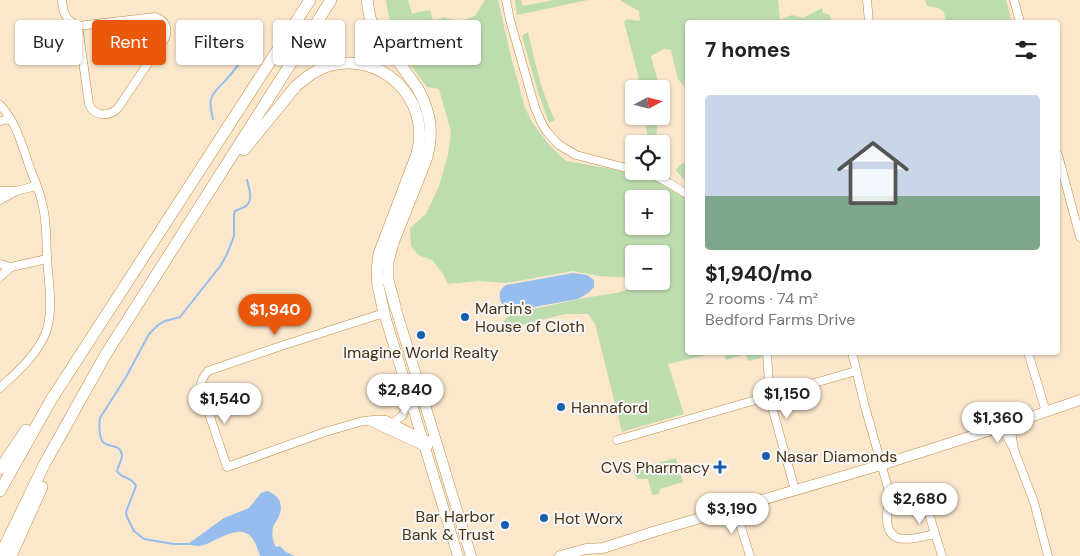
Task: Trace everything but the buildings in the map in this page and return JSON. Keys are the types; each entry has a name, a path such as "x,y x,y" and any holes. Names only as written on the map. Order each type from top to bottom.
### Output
{"highway":[{"path":"0,491 51,400 310,0"},
{"path":"0,556 45,464 106,354 331,0"},
{"path":"367,0 370,18 375,29 423,98 431,128 426,160 393,243 388,262 388,280 395,306"},
{"path":"212,190 296,86 315,71 337,64 361,64 373,67 394,79 406,92 415,108 420,131 420,143 378,254 378,286 384,313"},
{"path":"11,556 41,488 97,377 106,354"},
{"path":"0,469 29,424 51,400"}],"main road":[{"path":"395,306 469,551 476,556"},
{"path":"384,313 458,556"},
{"path":"560,556 586,549 603,548 881,465 1080,400"},
{"path":"453,538 454,556"},
{"path":"590,556 603,548"}],"street":[{"path":"62,0 63,11 69,20"},
{"path":"506,0 535,108 547,132 559,145 576,155 625,168"},
{"path":"867,0 869,20"},
{"path":"1014,0 1019,20"},
{"path":"155,17 162,20 166,26 167,30 164,38 118,108 110,114 97,114 91,109 89,104 78,26 155,17"},
{"path":"0,105 10,119 20,141 42,202 50,308 46,331 39,346 0,388"},
{"path":"0,121 10,119"},
{"path":"1060,162 1080,237"},
{"path":"664,180 685,193"},
{"path":"0,191 16,191 36,186"},
{"path":"0,200 16,191"},
{"path":"0,264 11,267 47,259"},
{"path":"0,277 11,267"},
{"path":"384,313 284,344 208,371 200,385 201,390 227,467 359,421 381,419 394,423 424,443"},
{"path":"767,355 770,397 795,490"},
{"path":"853,355 889,492 887,523 898,538 906,540 935,534"},
{"path":"1029,355 1046,412"},
{"path":"617,440 856,371"},
{"path":"394,423 402,416 411,399"},
{"path":"369,421 424,443 437,443"},
{"path":"1006,425 1034,502 1048,556"},
{"path":"920,488 942,556"},
{"path":"735,508 750,556"}],"green space":[{"path":"386,0 408,0 412,14 430,10 433,20 390,20"},
{"path":"485,0 498,0 525,108 532,122 550,146 566,161 625,172 625,180 656,180 685,199 685,355 706,355 668,364 684,414 622,432 595,324 588,314 565,314 487,334 485,330 503,322 510,314 584,298 626,290 670,290 670,245 625,245 625,277 599,276 573,271 506,283 479,281 448,284 432,260 418,255 411,246 410,228 426,214 439,186 448,155 451,132 439,89 427,87 410,65 481,65 481,20 464,20 475,16"},
{"path":"515,0 521,0 523,6 553,0 588,0 517,15"},
{"path":"621,0 778,0 780,20 685,20 685,88 678,79 671,50 664,49 651,56 658,80 639,80 624,22 627,19 640,21 639,11"},
{"path":"925,0 1006,0 1011,20 946,20 944,12 938,8 927,6"},
{"path":"822,8 823,13 830,15 831,20 780,20 792,15 803,18"},
{"path":"446,17 447,19 453,19 436,20"},
{"path":"528,32 542,88 555,120 549,123 522,36"},
{"path":"646,125 657,125 656,135 647,135"},
{"path":"682,163 685,164 685,181 676,170"},
{"path":"725,355 743,355 726,360"},
{"path":"746,355 761,355 761,358 748,361"},
{"path":"676,458 683,482 660,489 659,494 652,494 648,479 637,479 633,470"}],"water":[{"path":"573,273 587,275 594,280 594,287 578,299 504,311 500,294 506,285"},
{"path":"267,491 275,495 281,504 279,516 273,527 275,545 276,547 280,546 286,552 295,556 260,556 252,538 247,533 240,532 226,535 200,546 188,544 224,518 249,508 261,493"}],"waterway":[{"path":"213,119 210,104 212,96 238,65"},
{"path":"189,544 173,544 144,539 134,531 126,512 136,486 117,471 122,457 121,451 117,447 103,442 100,431 100,418 126,377 149,334 165,321 180,317 221,265 234,236 235,211 246,206 250,200 247,180"}],"place":[{"name":"Martin's House of Cloth","path":"465,317"},
{"name":"Imagine World Realty","path":"421,335"},
{"name":"Hannaford","path":"561,407"},
{"name":"Nasar Diamonds","path":"766,456"},
{"name":"CVS Pharmacy","path":"720,467"},
{"name":"Hot Worx","path":"544,518"},
{"name":"Bar Harbor Bank & Trust","path":"505,525"}]}
